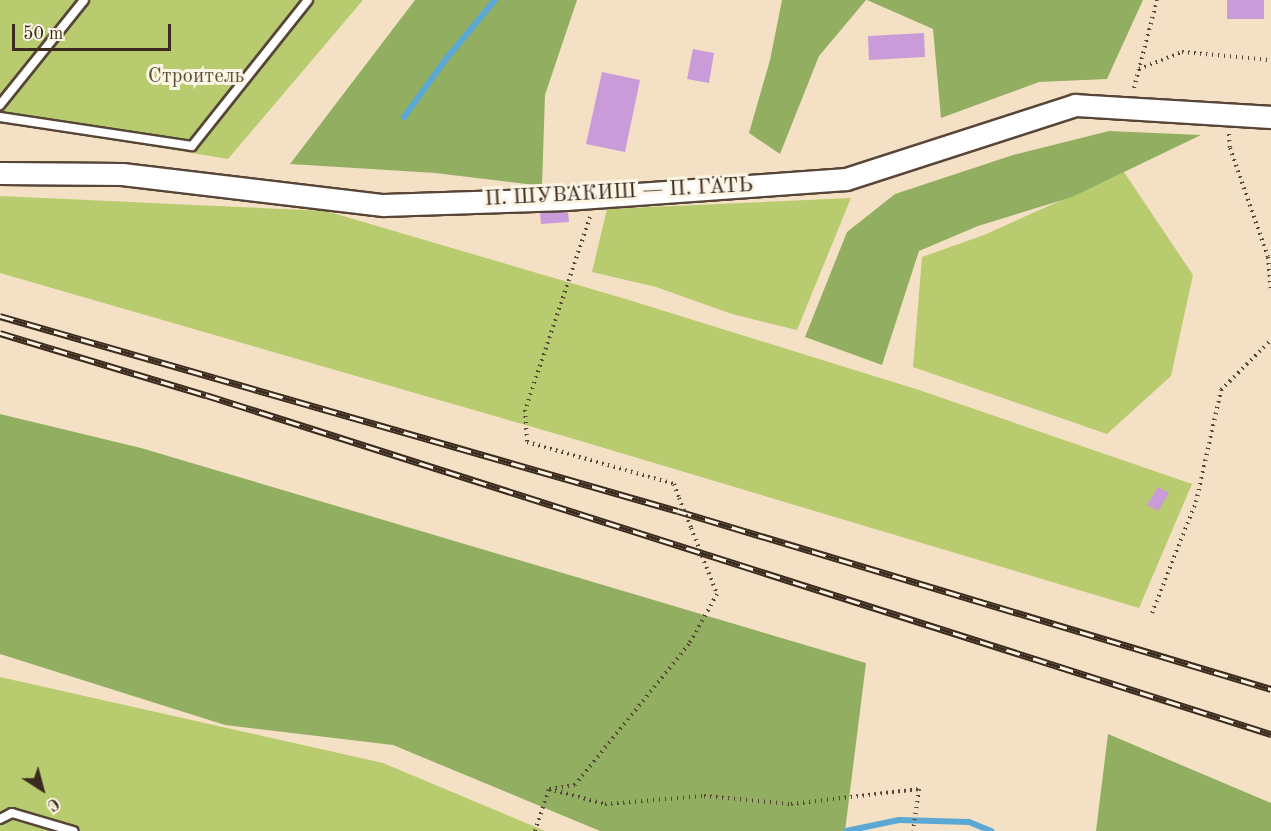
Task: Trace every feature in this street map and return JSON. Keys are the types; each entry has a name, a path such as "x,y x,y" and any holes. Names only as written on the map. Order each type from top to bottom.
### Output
{"street":[{"name":"П. ШУВАКИШ — П. ГАТЬ","path":"0,173 122,174 383,205 597,197 846,179 1075,105 1271,117"}],"lane":[{"path":"0,105 84,0"},
{"path":"0,117 192,146 308,0"},
{"path":"0,819 12,813 73,831"}],"path":[{"path":"1129,109 1157,0"},
{"path":"1139,69 1182,52 1271,60"},
{"path":"1228,115 1230,148 1268,257 1271,290"},
{"path":"549,789 575,785 689,644 717,594 674,484 527,442 525,410 597,197"},
{"path":"1152,613 1196,502 1221,390 1271,340"},
{"path":"549,789 605,804 704,795 791,804 919,789 913,831"},
{"path":"535,831 549,789"}],"green space":[{"name":"Строитель","path":"0,0 363,0 228,159 0,121"},
{"path":"415,0 577,0 545,95 542,186 435,173 290,164"},
{"path":"782,0 866,0 819,56 780,154 749,133 770,60"},
{"path":"867,0 1143,0 1107,79 1039,82 941,118 933,29"},
{"path":"1109,131 1201,135 1072,197 978,226 919,251 882,365 805,337 847,232 895,194 1013,155"},
{"path":"1124,172 1193,275 1171,376 1107,434 913,367 922,257 984,235"},
{"path":"0,196 326,211 629,300 919,390 1192,484 1139,608 574,439 0,273"},
{"path":"851,198 797,330 732,314 656,287 592,272 607,209"},
{"path":"0,414 141,448 866,663 845,831 600,831 393,745 225,725 0,654"},
{"path":"0,677 383,763 545,831 0,831"},
{"path":"1108,734 1271,803 1271,831 1096,831"}],"building":[{"path":"1227,0 1264,0 1264,19 1227,19"},
{"path":"924,33 925,57 869,60 868,36"},
{"path":"693,49 714,53 709,83 687,79"},
{"path":"602,72 640,80 625,152 586,144"},
{"path":"568,211 569,222 541,224 540,213"},
{"path":"1158,487 1169,493 1158,511 1147,505"}],"waterway":[{"path":"404,117 446,59 495,0"},
{"path":"846,831 899,820 969,822 991,831"}],"railway":[{"path":"0,316 678,511 1271,689"},
{"path":"0,333 206,395 1271,734"}]}
